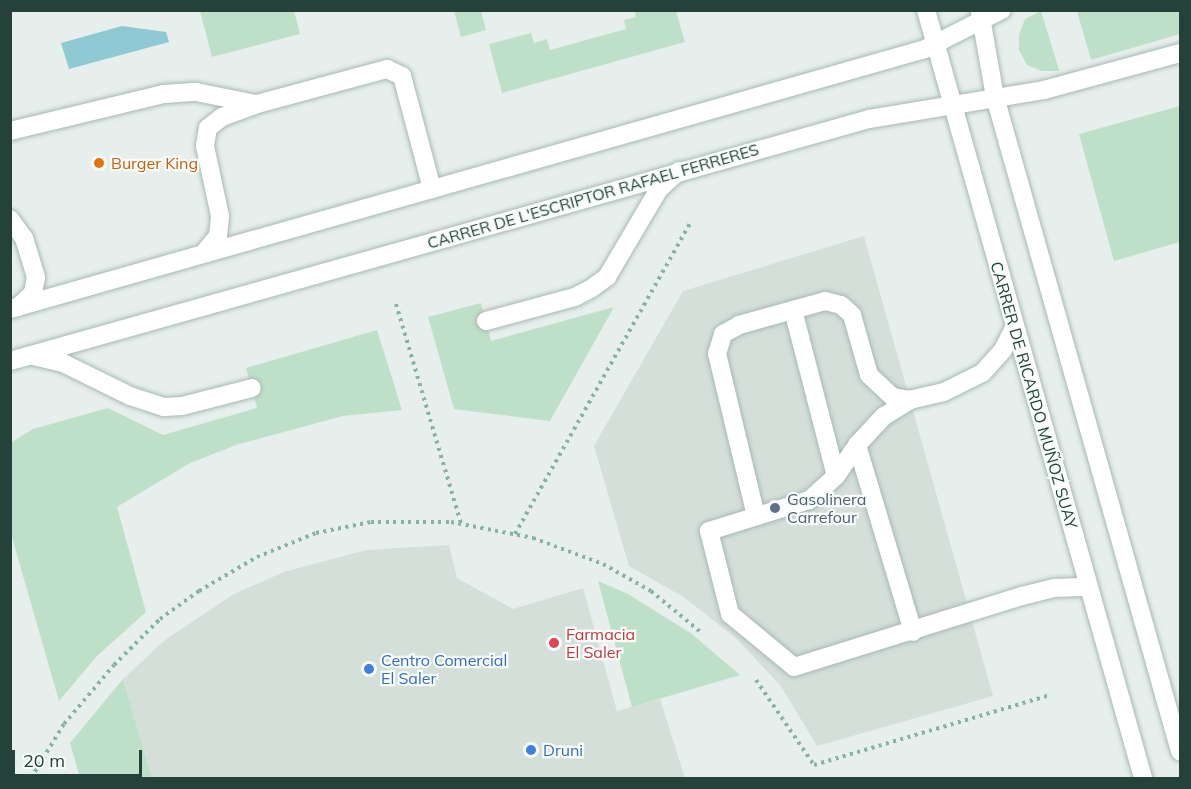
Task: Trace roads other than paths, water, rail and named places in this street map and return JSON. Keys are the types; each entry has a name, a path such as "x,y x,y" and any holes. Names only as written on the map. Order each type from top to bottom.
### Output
{"street":[{"name":"CARRER DE RICARDO MUÑOZ SUAY","path":"926,10 1143,778"},
{"path":"14,308 936,44 981,16 1002,10"},
{"path":"981,16 995,97 1180,752"},
{"name":"CARRER DE L'ESCRIPTOR RAFAEL FERRERES","path":"10,362 681,170 868,119 1062,85 1180,53"},
{"path":"204,253 218,236 220,216 205,146 208,128 222,117 258,104 387,69 402,76 432,189"},
{"path":"10,131 164,94 196,92 258,104"},
{"path":"486,321 592,288 607,277 658,189 681,170"},
{"path":"10,219 24,238 36,277 33,293 14,308"},
{"path":"756,516 717,354 723,334 731,329 825,301 841,305 852,315 869,375 893,397 910,400"},
{"path":"793,310 836,476"},
{"path":"1014,328 1003,350 982,373 944,392 910,400 884,416 856,445 836,476 809,500 710,531 730,615 794,667 1033,593 1088,586"},
{"path":"33,356 63,363 130,396 164,406 182,406 252,388"},
{"path":"856,445 913,632"}],"water":[{"path":"122,26 166,32 169,42 69,69 61,43"}],"place":[{"name":"Burger King","path":"99,163"},
{"name":"Gasolinera Carrefour","path":"775,508"},
{"name":"Farmacia El Saler","path":"554,643"},
{"name":"Centro Comercial El Saler","path":"369,669"},
{"name":"Druni","path":"531,750"}]}
